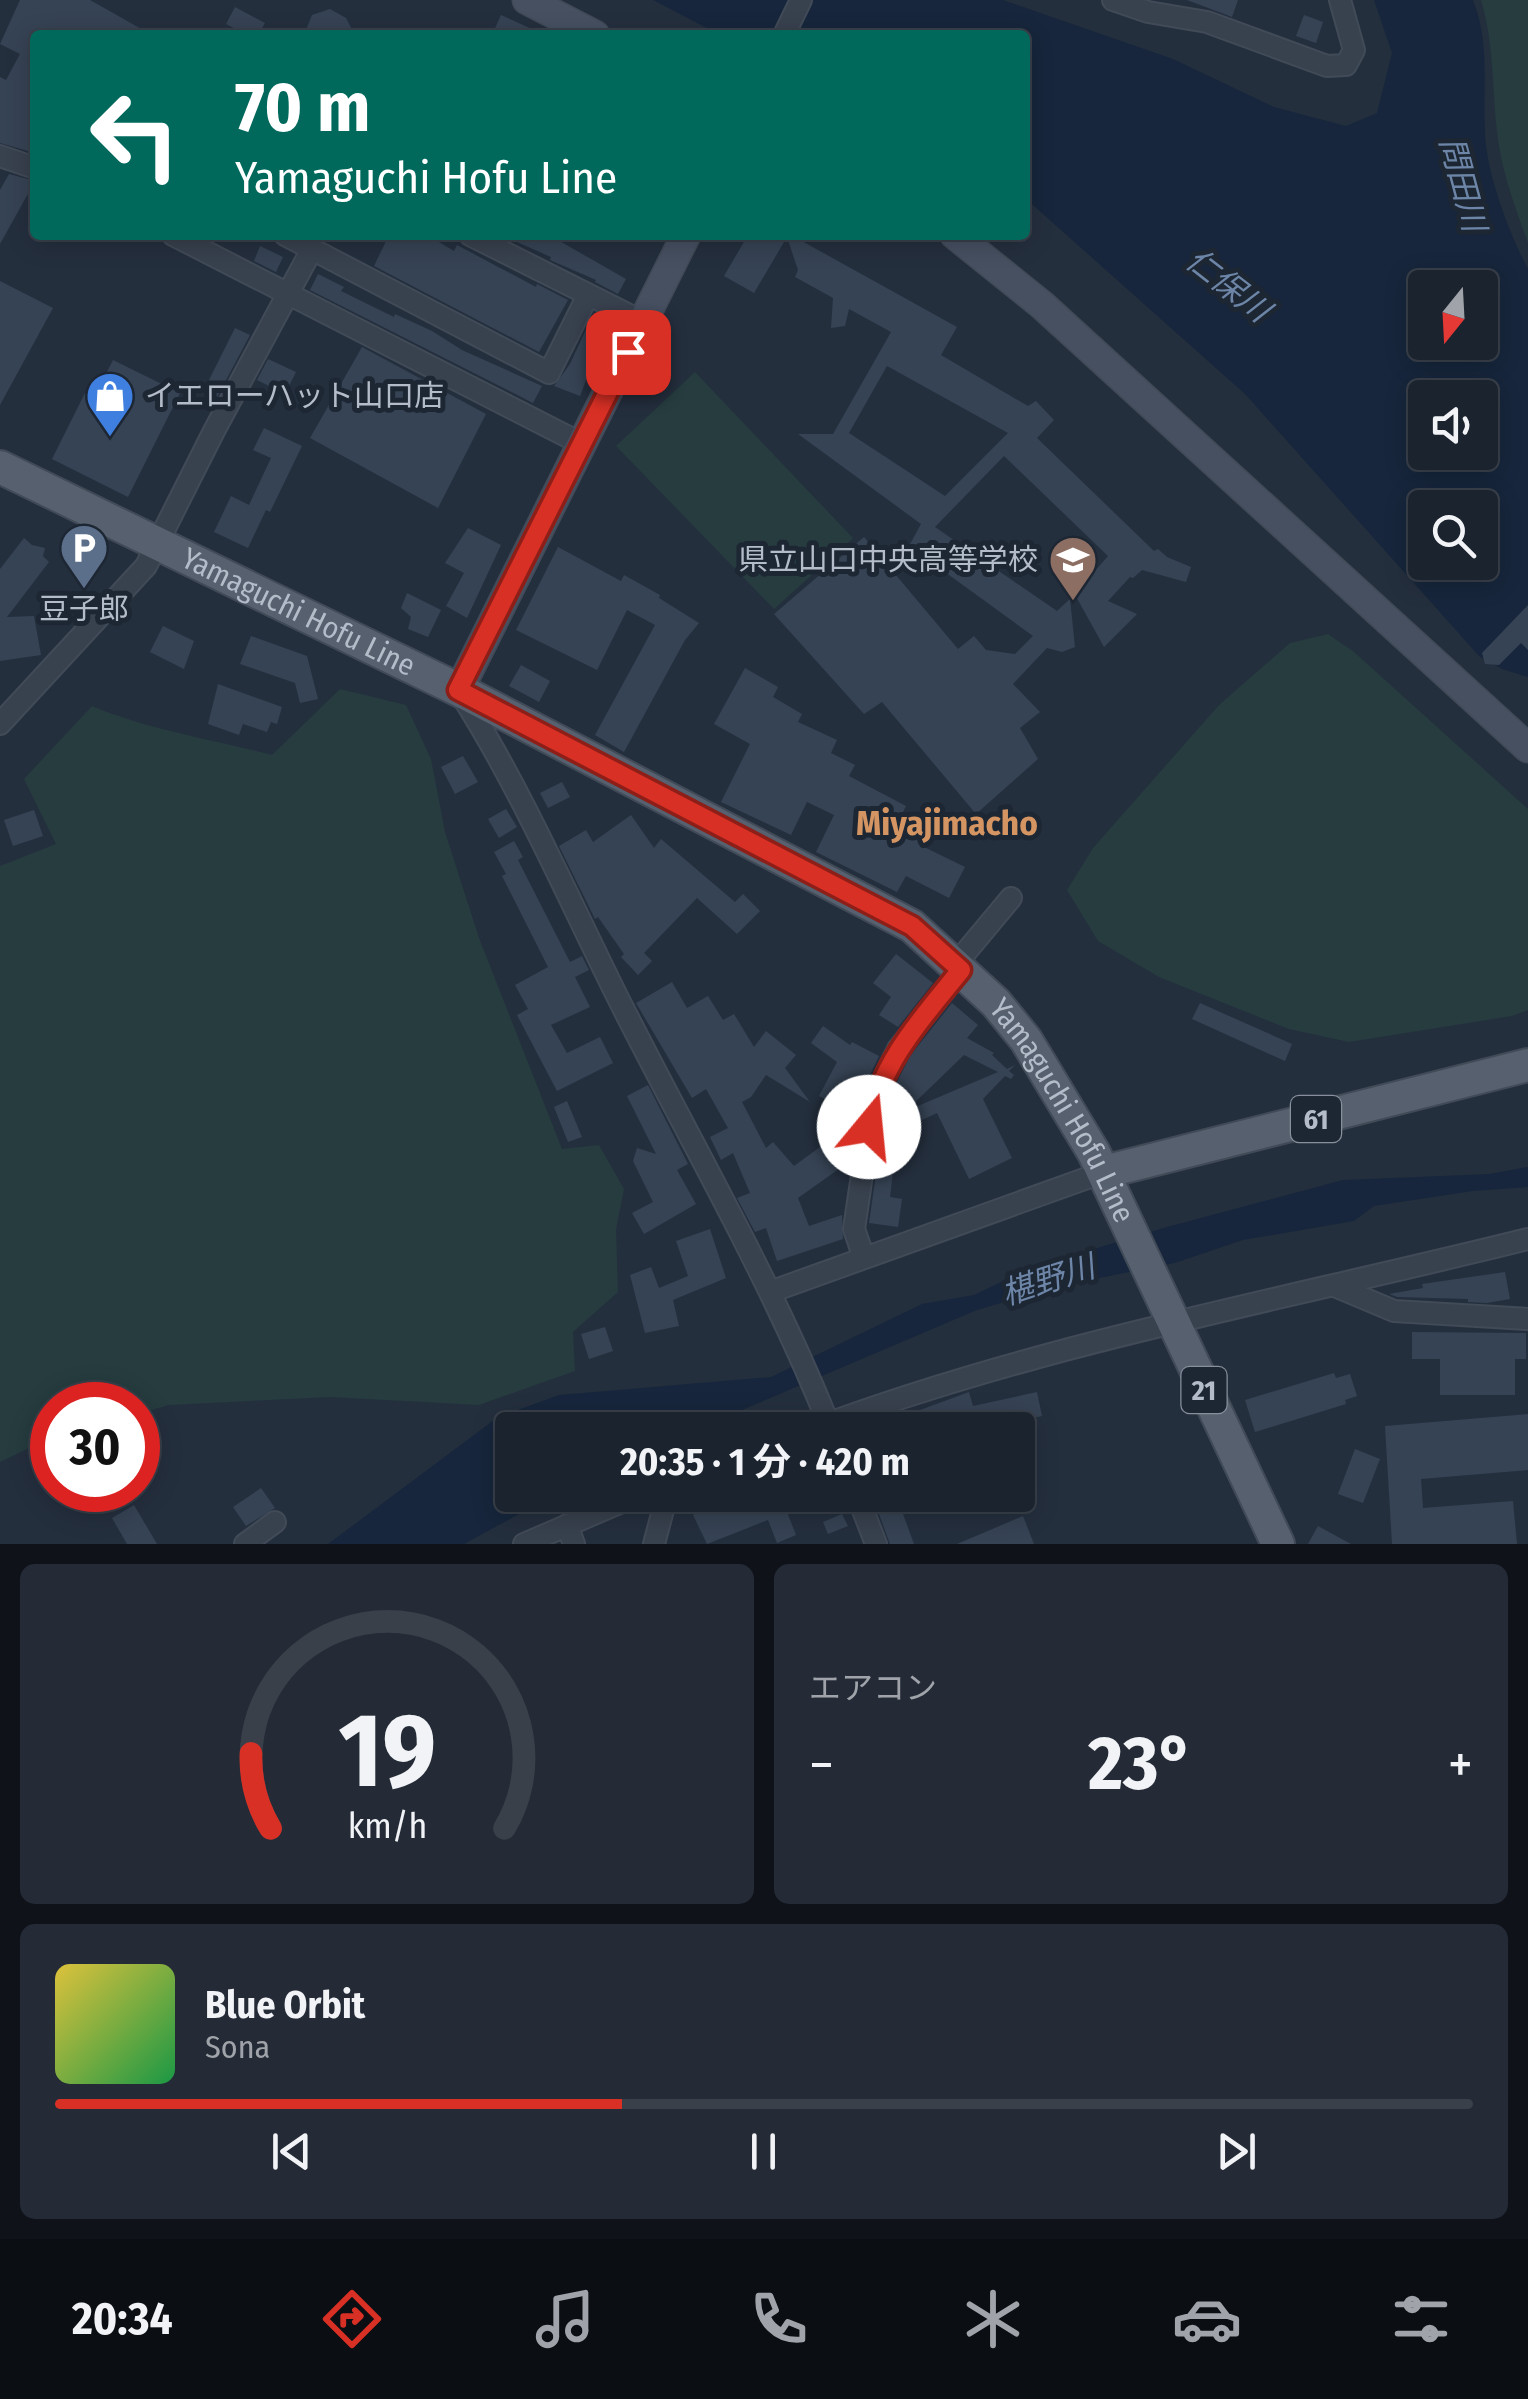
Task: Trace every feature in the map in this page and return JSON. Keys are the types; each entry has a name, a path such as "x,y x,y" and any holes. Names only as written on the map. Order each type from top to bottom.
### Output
{"main road":[{"name":"Yamaguchi Hofu Line","path":"0,468 458,690 912,926 996,1003 1026,1040 1104,1172 1278,1544"},
{"name":"61","path":"1104,1172 1528,1066"}],"street":[{"path":"526,0 585,30"},
{"path":"786,30 801,0"},
{"path":"1113,0 1148,12 1207,22 1327,66 1346,65 1354,50 1340,0"},
{"path":"0,156 30,166"},
{"path":"183,240 582,444"},
{"path":"294,240 549,374 588,296"},
{"path":"480,240 642,322"},
{"path":"683,240 458,690 501,758 620,1002 772,1296 819,1412"},
{"path":"961,240 1042,304 1528,748"},
{"path":"0,724 146,566 312,250"},
{"path":"864,1258 854,1229 873,1100 898,1050 1012,898"},
{"path":"772,1296 864,1258 1104,1172"},
{"path":"859,1412 1169,1316 1337,1287 1528,1240"},
{"path":"1337,1287 1394,1311 1528,1319"},
{"path":"524,1544 571,1535 610,1512"},
{"path":"654,1544 663,1512"},
{"path":"864,1512 876,1544"},
{"path":"245,1544 275,1522"}],"green space":[{"path":"1481,0 1528,0 1528,243 1502,160"},
{"path":"695,372 853,538 774,609 616,446"},
{"path":"1328,634 1354,652 1528,809 1528,1010 1512,1016 1349,1042 1289,1029 1159,977 1098,941 1067,890 1093,848 1219,705 1290,643"},
{"path":"340,689 406,705 431,759 445,832 479,938 562,1149 599,1145 624,1189 616,1229 618,1292 573,1332 575,1371 479,1405 330,1397 160,1408 160,1382 30,1382 30,1448 0,1462 0,866 56,844 24,779 92,706 158,728 272,755"}],"water":[{"path":"653,0 1003,0 1173,59 1274,107 1346,126 1377,113 1392,53 1374,0 1473,0 1484,54 1488,160 1502,209 1528,269 1528,677 1479,656 1411,580 1498,580 1498,490 1408,490 1408,577 1245,394 1030,202 1030,30 710,30"},
{"name":"椹野川","path":"1528,1167 1528,1187 1374,1206 1354,1221 1243,1240 1175,1263 1059,1286 977,1310 737,1412 512,1412 559,1395 771,1377 922,1304 974,1295 1030,1268 1343,1180 1489,1174"},
{"path":"495,1419 495,1512 523,1512 464,1544 328,1544"}],"building":[{"path":"20,0 90,0 143,30 30,30 30,152 0,143 0,77 6,80 20,54 0,44"},
{"path":"1187,0 1238,0 1232,17"},
{"path":"235,7 265,23 261,30 237,30 226,24"},
{"path":"330,9 346,18 352,30 306,30 312,15"},
{"path":"501,15 534,30 494,30"},
{"path":"1304,15 1323,22 1316,43 1296,36"},
{"path":"9,174 30,180 30,190 0,244 0,190"},
{"path":"387,240 435,240 454,251 457,245 568,300 539,352 374,266"},
{"path":"512,240 558,240 626,279 618,294 550,260 551,257"},
{"path":"745,240 785,240 754,293 724,276"},
{"path":"788,240 800,240 957,327 941,355 1028,406 1036,401 1054,420 1037,438 1154,551 1158,549 1191,567 1186,582 1142,570 1130,577 1108,601 1137,614 1104,647 1068,582 1081,587 1108,556 1004,456 935,527 1057,611 1070,599 1075,647 1062,652 1047,648 1013,684 1040,712 1020,728 1038,759 976,814 882,702 864,714 774,614 864,537 958,649 974,636 986,650 1015,654 1033,636 909,546 921,524 798,434 833,434 891,332 849,309 845,326 831,328 833,298 795,277 798,270","holes":["887,366 1008,433 945,496 849,433"]},
{"path":"260,246 283,257 276,272 254,261"},
{"path":"318,274 344,287 341,291 542,386 533,403 310,290"},
{"path":"0,281 53,308 0,405"},
{"path":"589,323 610,332 602,351 598,349 580,396 554,386 570,364"},
{"path":"235,328 250,335 217,397 204,390"},
{"path":"362,347 486,414 438,508 310,438"},
{"path":"268,359 296,372 285,394 257,380"},
{"name":"イエローハット山口店","path":"113,360 180,393 128,497 52,459 85,393 94,398"},
{"path":"264,428 302,446 248,548 214,532 231,496 249,505 271,458 253,450"},
{"path":"468,528 501,545 467,618 446,606 464,573 445,563"},
{"path":"24,538 45,548 43,556 49,562 7,617 34,616 41,655 0,661 0,569"},
{"path":"558,547 621,581 624,575 699,623 685,640 624,752 595,735 655,625 627,610 597,670 516,630"},
{"path":"407,593 441,610 428,637 408,629 411,617 401,608"},
{"path":"1528,605 1528,650 1521,643 1499,665 1485,664 1482,653"},
{"path":"163,626 194,641 184,669 150,652"},
{"path":"251,636 307,656 318,699 300,703 295,683 240,664"},
{"path":"521,665 550,681 539,702 509,686"},
{"path":"745,668 778,687 773,697 802,714 798,722 837,740 831,753 855,765 849,776 906,806 903,812 932,828 922,846 965,867 949,898 906,876 897,892 816,852 834,815 807,802 791,835 721,802 750,744 714,724"},
{"path":"218,684 282,707 277,724 271,722 267,732 243,724 239,735 208,724"},
{"path":"463,756 478,782 455,794 441,767"},
{"path":"562,782 570,797 548,808 540,793"},
{"path":"506,809 517,827 499,838 488,819"},
{"path":"34,810 43,836 13,846 4,820"},
{"path":"631,815 654,848 661,839 735,902 743,894 760,911 737,934 697,898 644,953 652,961 638,975 621,957 624,954 598,917 595,919 559,846 586,830 593,842"},
{"path":"514,841 523,857 518,860 570,962 582,956 589,970 575,977 590,1007 551,1025 567,1053 600,1037 613,1063 557,1091 517,1015 528,1009 515,985 548,967 494,852"},
{"path":"896,954 933,983 898,1027 879,1015 891,997 873,983"},
{"path":"672,982 687,1008 708,996 723,1020 734,1014 754,1047 766,1031 796,1055 785,1068 810,1102 766,1075 751,1097 742,1102 766,1148 773,1142 794,1166 835,1136 850,1161 798,1198 809,1226 842,1215 843,1239 777,1261 766,1228 755,1232 737,1198 750,1193 733,1153 721,1160 710,1137 728,1128 706,1089 692,1098 636,1003"},
{"path":"952,1003 978,1025 967,1038 994,1053 1007,1069 1015,1065 1009,1071 1014,1075 1011,1079 1005,1076 983,1099 1012,1158 969,1179 937,1113 920,1121 899,1123 890,1197 902,1199 898,1227 869,1223 886,1104 910,1056","holes":["964,1055 998,1072 906,1111"]},
{"path":"1200,1003 1292,1044 1285,1061 1192,1019"},
{"path":"823,1026 850,1045 852,1042 879,1056 852,1113 819,1096 837,1062 811,1043"},
{"path":"648,1085 688,1164 677,1170 696,1204 644,1234 632,1213 653,1202 633,1161 637,1148 656,1154 627,1096"},
{"path":"567,1101 582,1137 568,1142 554,1107"},
{"path":"710,1229 726,1278 673,1300 679,1326 645,1333 630,1275 651,1267 659,1288 688,1276 676,1241"},
{"path":"1505,1272 1510,1299 1487,1303 1389,1294 1423,1288 1422,1284"},
{"path":"605,1327 613,1351 589,1359 581,1334"},
{"path":"1412,1332 1526,1333 1526,1359 1515,1359 1515,1395 1440,1395 1440,1359 1412,1359"},
{"path":"1334,1373 1336,1378 1350,1374 1357,1396 1345,1400 1346,1404 1255,1432 1245,1400"},
{"path":"969,1392 973,1406 1037,1392 1042,1416 1035,1418 1035,1412 915,1412"},
{"path":"1528,1414 1528,1470 1421,1479 1423,1508 1513,1501 1517,1544 1392,1544 1385,1426"},
{"path":"1355,1449 1380,1459 1363,1503 1338,1494"},
{"path":"261,1488 275,1508 246,1526 233,1507"},
{"path":"122,1512 138,1512 157,1544 127,1544 112,1518"},
{"path":"787,1512 796,1535 777,1543 768,1520 707,1544 693,1515"},
{"path":"878,1512 909,1512 903,1514 914,1544 890,1544"},
{"path":"842,1514 848,1526 828,1534 823,1522"},
{"path":"1023,1516 1034,1544 957,1544"},
{"path":"1318,1526 1351,1544 1308,1544"}],"place":[{"name":"イエローハット山口店","path":"110,438"},
{"name":"豆子郎","path":"84,590"},
{"name":"県立山口中央高等学校","path":"1073,602"}],"district":[{"name":"Miyajimacho","path":"947,823"}],"route":[{"path":"628,352 458,690 912,926 961,970 898,1050 873,1100 869,1127"}],"water label":[{"name":"問田川","path":"1463,184"},
{"name":"仁保川","path":"1228,285"}]}
